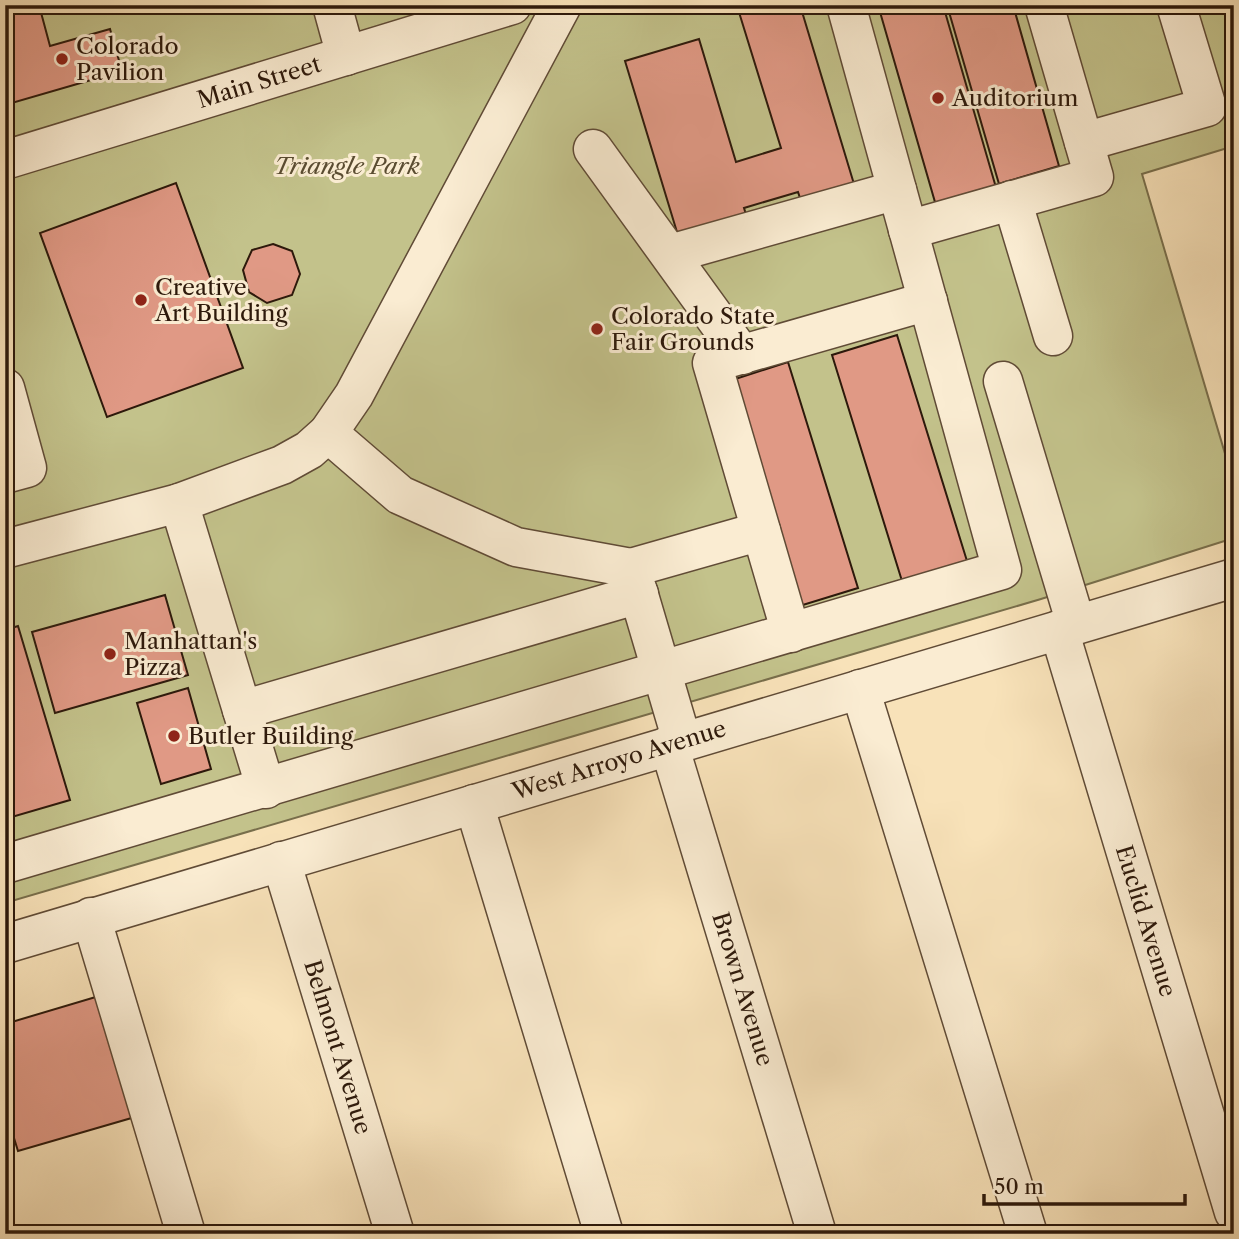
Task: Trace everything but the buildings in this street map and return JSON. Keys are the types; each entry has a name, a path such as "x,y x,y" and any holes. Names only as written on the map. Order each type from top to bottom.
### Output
{"street":[{"path":"332,5 346,56"},
{"name":"Main Street","path":"5,160 512,5"},
{"path":"5,549 180,503 282,465 309,450 328,433 354,395 562,5"},
{"path":"5,864 1002,570 846,5"},
{"path":"908,230 1094,177 1044,5"},
{"path":"1084,142 1207,107 1176,5"},
{"path":"593,149 742,355"},
{"path":"670,254 897,190"},
{"path":"1012,200 1053,336"},
{"path":"791,633 712,363 928,302"},
{"name":"Euclid Avenue","path":"1003,381 1067,627 1234,1212"},
{"path":"5,388 27,468 5,474"},
{"path":"328,433 400,495 516,547 635,581"},
{"path":"180,503 266,789"},
{"path":"242,710 635,581 761,531"},
{"name":"West Arroyo Avenue","path":"5,944 1234,578"},
{"name":"Brown Avenue","path":"635,581 662,672 676,743 817,1234"},
{"path":"860,689 1028,1234"},
{"path":"474,804 604,1234"},
{"name":"Belmont Avenue","path":"281,861 395,1234"},
{"path":"91,917 186,1234"}],"green space":[{"name":"Colorado State Fair Grounds","path":"5,5 1234,5 1234,146 1142,174 1234,484 1234,538 1041,599 5,903"}],"place":[{"name":"Colorado Pavilion","path":"62,59"},
{"name":"Auditorium","path":"938,98"},
{"name":"Creative Art Building","path":"141,300"},
{"name":"Colorado State Fair Grounds","path":"597,329"},
{"name":"Manhattan's Pizza","path":"110,654"},
{"name":"Butler Building","path":"174,736"}],"park label":[{"name":"Triangle Park","path":"347,166"}]}
